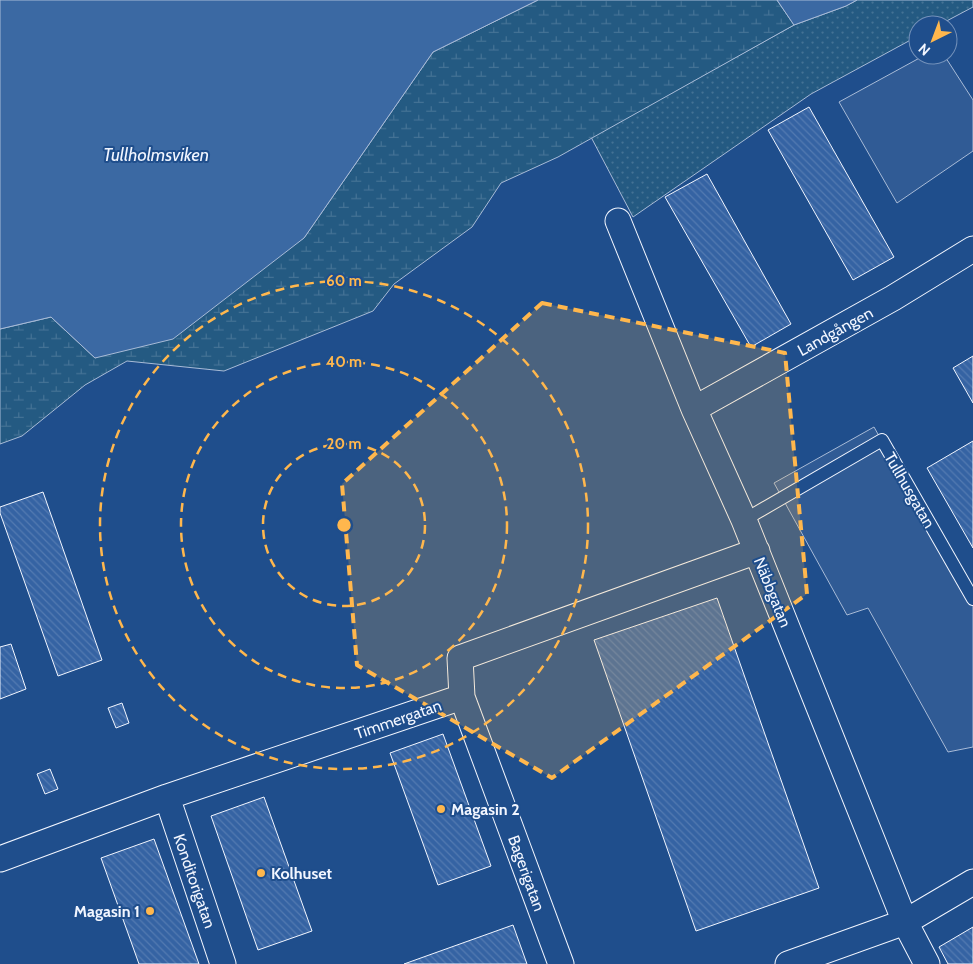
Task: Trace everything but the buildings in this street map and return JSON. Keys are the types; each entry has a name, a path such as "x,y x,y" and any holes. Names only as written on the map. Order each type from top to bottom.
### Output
{"street":[{"name":"Näbbgatan","path":"618,221 694,408 757,551 905,922 927,964"},
{"name":"Landgången","path":"694,408 893,298 973,249"},
{"name":"Timmergatan","path":"0,859 167,797 462,697 460,658 757,551"},
{"name":"Bagerigatan","path":"462,697 561,964"},
{"name":"Konditorigatan","path":"167,797 223,964"},
{"path":"788,964 905,922 973,882"}],"lane":[{"name":"Tullhusgatan","path":"744,520 882,440 973,599"}],"highlighted area":[{"path":"542,303 785,353 807,594 552,778 357,665 342,484"}],"green space":[{"path":"538,0 777,0 794,25 558,157 501,183 472,227 394,284 373,311 224,371 127,361 85,385 22,436 0,444 0,329 51,317 95,358 304,238 433,52"},
{"path":"857,0 973,0 973,7 958,15 908,15 908,41 811,94 633,217 591,137 794,25 846,6"}],"shaded area":[{"path":"908,64 950,65 973,100 973,151 897,203 839,102"},
{"path":"874,427 973,604 973,747 948,752 868,608 847,615 774,483"}],"water":[{"name":"Tullholmsviken","path":"0,0 538,0 433,52 304,238 173,339 95,358 51,317 0,329"},
{"path":"777,0 857,0 846,6 794,25"}],"place":[{"name":"Magasin 2","path":"441,809"},
{"name":"Kolhuset","path":"261,873"},
{"name":"Magasin 1","path":"150,911"}]}
